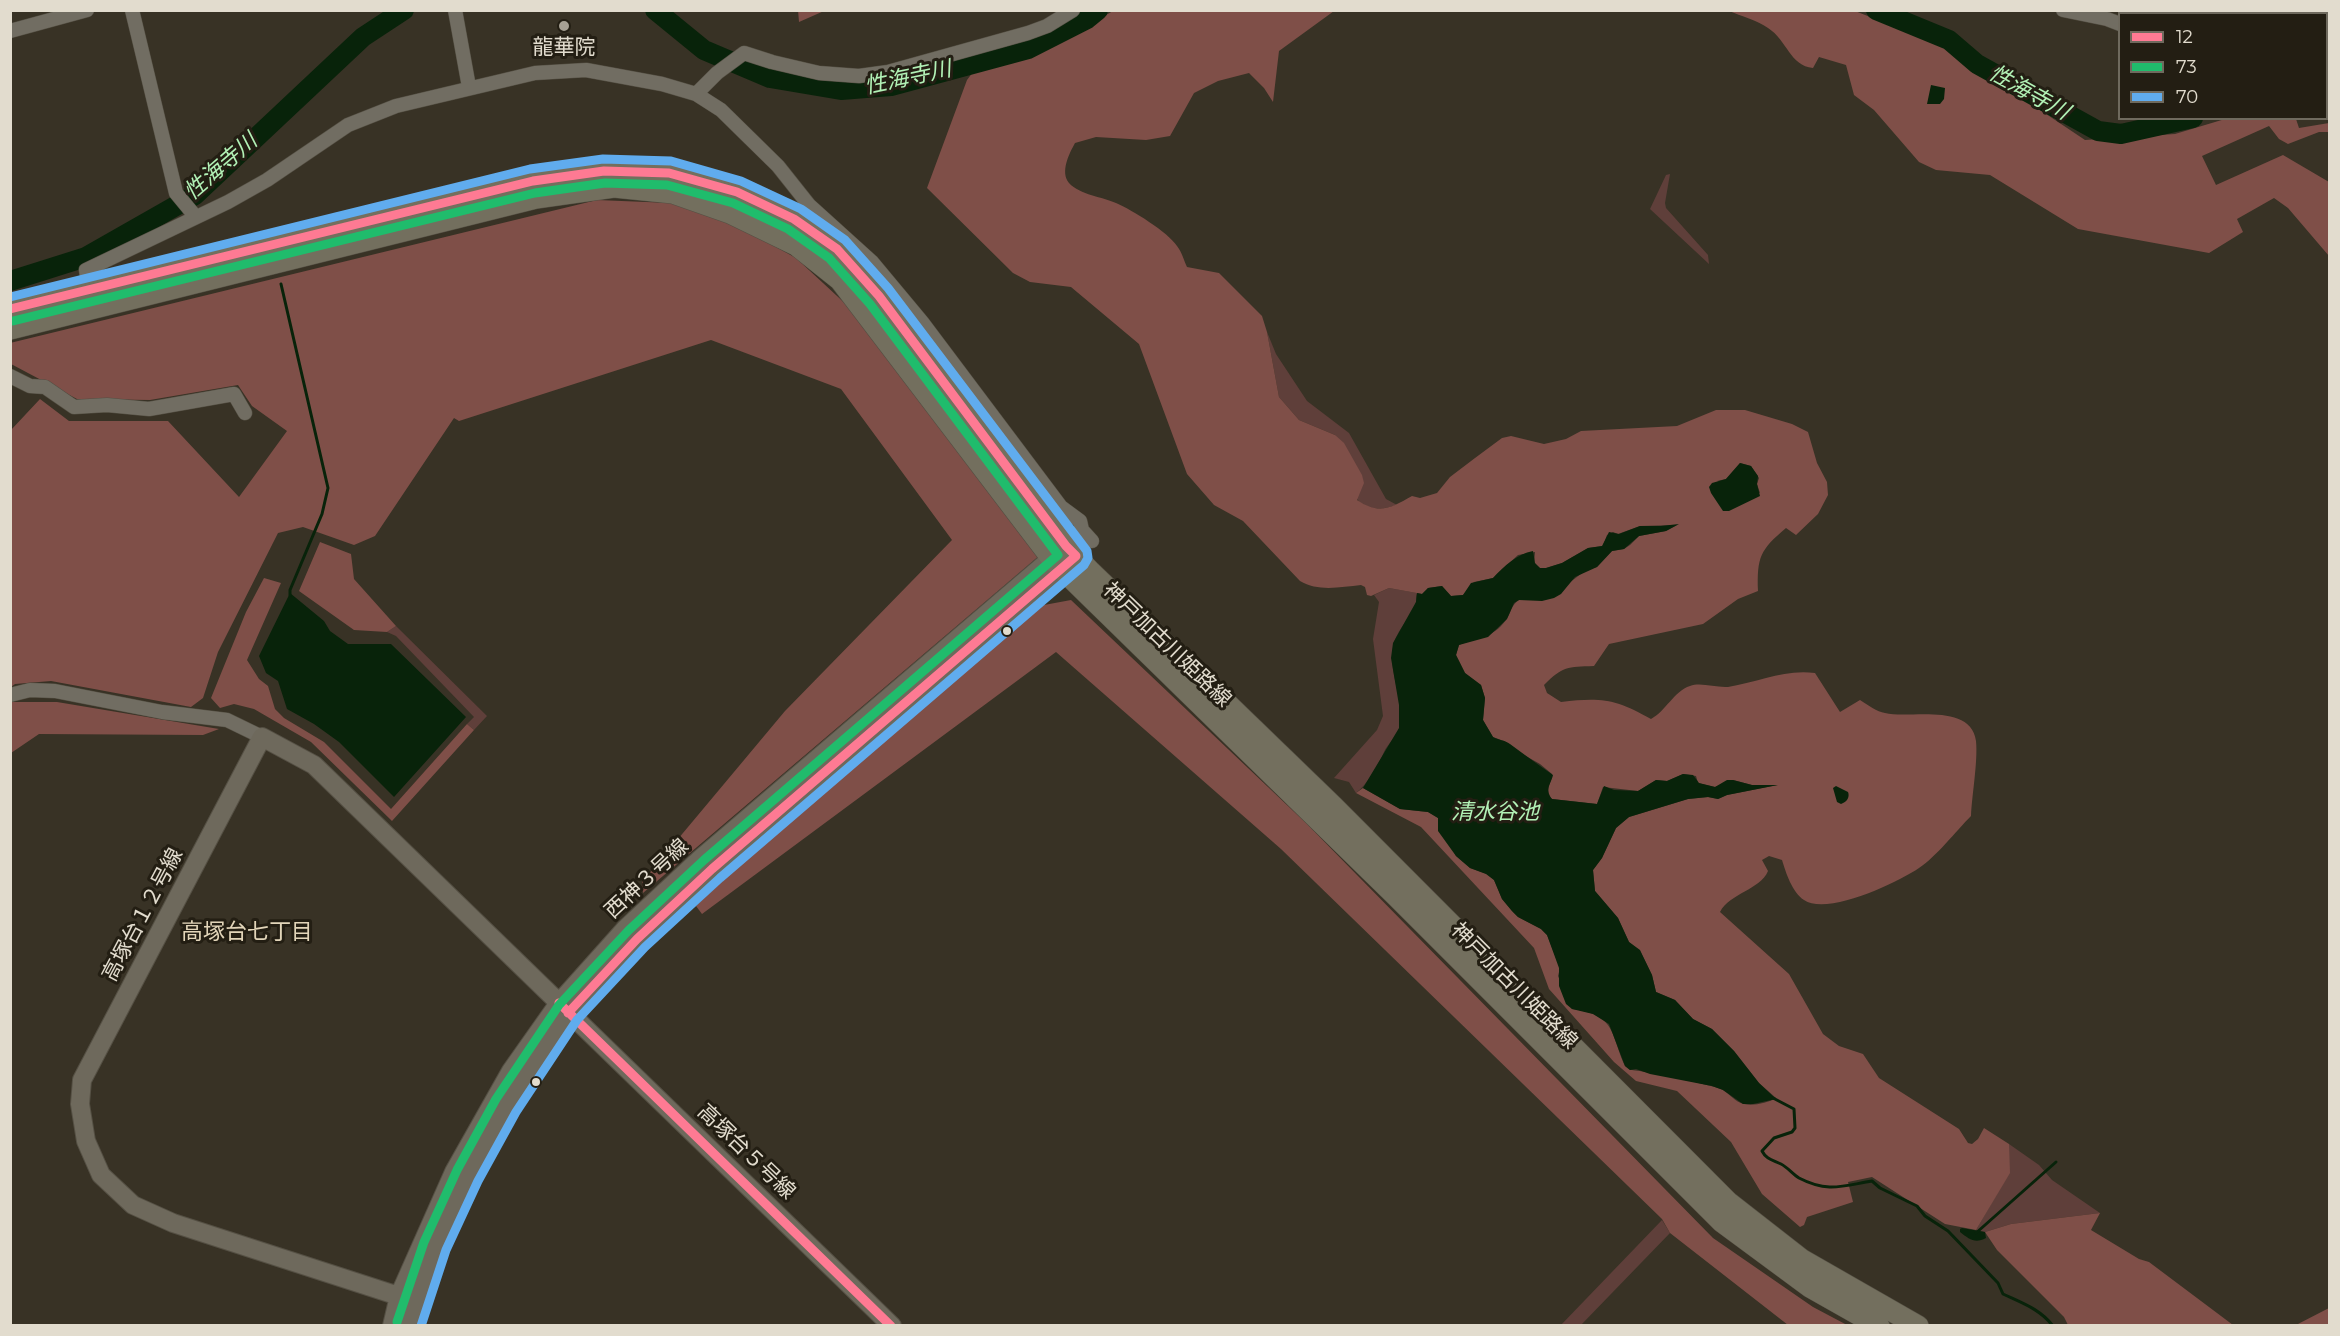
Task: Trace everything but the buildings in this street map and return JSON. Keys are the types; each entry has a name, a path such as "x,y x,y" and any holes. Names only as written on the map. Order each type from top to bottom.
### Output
{"main road":[{"name":"神戸加古川姫路線","path":"10,309 533,181 604,171 669,173 737,192 794,219 837,249 879,296 1064,557 1334,806 1728,1202 1801,1259 1918,1326"},
{"name":"神戸加古川姫路線","path":"10,329 536,198 614,187 673,193 730,213 796,245 840,280 1064,557 1396,896 1722,1222 1810,1287 1879,1326"}],"street":[{"path":"10,31 87,10"},
{"path":"132,10 176,193 192,213"},
{"path":"455,10 469,87"},
{"path":"696,94 717,73 744,52 772,62 819,73 859,76 888,72 1028,33 1047,26 1072,10"},
{"path":"2063,10 2118,23"},
{"path":"89,289 86,270 192,213 228,201 267,180 348,124 396,106 536,73 586,70 652,82 696,94 721,110 794,184 809,205 872,262 922,322 1061,507 1080,521 1082,530 1092,542"},
{"path":"10,376 30,386 45,387 74,407 107,405 149,409 234,394 245,413"},
{"path":"1064,557 1082,530"},
{"name":"西神３号線","path":"392,1326 435,1246 466,1176 563,1008 626,928 701,858 1064,557"},
{"path":"10,695 30,690 55,691 162,712 227,720 262,736 314,765 563,1008"},
{"name":"高塚台１２号線","path":"262,736 82,1080 80,1104 86,1141 101,1175 133,1205 173,1223 407,1299"},
{"name":"高塚台５号線","path":"563,1008 892,1326"},
{"name":"西神３号線","path":"407,1299 408,1326"}],"shaded area":[{"path":"798,10 824,10 824,11 799,22"},
{"path":"1113,11 1334,11 1279,51 1273,102 1264,88 1249,73 1218,81 1194,93 1170,136 1146,140 1096,137 1075,143 1066,163 1065,174 1069,183 1079,190 1116,203 1158,228 1177,246 1187,267 1219,273 1262,316 1279,397 1299,420 1335,435 1344,443 1362,475 1364,483 1357,500 1365,505 1385,508 1412,496 1420,498 1437,493 1450,477 1502,438 1511,436 1544,444 1566,439 1581,431 1677,426 1716,410 1745,410 1792,424 1808,432 1817,463 1827,482 1828,495 1818,514 1796,535 1786,528 1765,549 1758,570 1758,591 1738,599 1703,624 1609,644 1594,666 1566,669 1556,674 1544,685 1547,693 1561,702 1608,701 1628,707 1651,719 1679,692 1690,686 1728,687 1782,674 1815,673 1840,712 1860,700 1885,713 1951,717 1963,721 1972,729 1976,741 1976,768 1971,816 1939,851 1919,868 1895,882 1862,896 1829,904 1815,904 1804,900 1796,892 1782,860 1769,856 1762,860 1768,871 1759,883 1731,900 1720,912 1789,974 1823,1034 1839,1046 1863,1054 1879,1078 1959,1129 1968,1143 1972,1144 1978,1139 1984,1128 2009,1144 2010,1173 1976,1230 1945,1224 1872,1177 1848,1182 1853,1202 1807,1217 1804,1225 1800,1227 1762,1194 1731,1142 1677,1091 1636,1081 1614,1062 1549,989 1534,948 1421,827 1356,793 1363,788 1400,809 1428,812 1438,818 1456,856 1470,868 1487,874 1494,880 1502,899 1512,911 1547,935 1560,968 1558,976 1572,1009 1597,1016 1604,1021 1613,1035 1625,1066 1630,1070 1715,1087 1744,1104 1760,1104 1776,1098 1759,1083 1734,1051 1712,1029 1693,1019 1675,1000 1656,992 1652,975 1640,951 1629,942 1618,918 1595,891 1593,870 1602,858 1616,828 1629,817 1688,799 1708,797 1718,799 1727,795 1777,785 1752,785 1733,780 1715,787 1698,783 1696,776 1683,774 1667,781 1656,780 1638,791 1603,787 1597,804 1552,799 1548,789 1552,774 1506,742 1493,737 1483,720 1485,698 1481,685 1465,673 1456,655 1459,645 1484,637 1501,626 1514,604 1519,600 1569,583 1586,570 1597,567 1612,551 1624,549 1639,536 1666,531 1677,525 1640,526 1618,534 1613,532 1607,535 1603,546 1588,548 1562,563 1546,568 1540,568 1534,563 1535,552 1518,555 1493,578 1474,582 1463,595 1451,596 1442,586 1428,588 1422,594 1389,588 1371,596 1367,595 1365,587 1361,585 1322,588 1300,581 1243,521 1214,505 1187,474 1139,344 1071,287 1030,282 1013,273 927,188 967,80 973,72 1045,50","holes":["1740,463 1751,466 1759,478 1757,484 1760,493 1717,481 1726,479"]},
{"path":"1729,11 1855,11 1946,47 2085,140 2175,134 2222,120 2296,120 2299,128 2329,123 2329,132 2319,132 2288,144 2279,139 2269,126 2202,156 2216,185 2283,155 2329,182 2329,256 2288,208 2274,198 2237,219 2243,232 2209,253 2078,229 1990,175 1936,170 1919,162 1874,110 1854,95 1846,65 1819,57 1813,68 1805,66 1794,58 1774,33 1754,20"},
{"path":"1670,174 1666,208 1708,255 1709,264 1650,209 1666,175"},
{"path":"597,200 671,203 738,226 796,258 850,308 1039,556 643,893 642,882 785,711 952,540 841,389 711,340 459,421 454,418 375,536 354,545 303,527 278,533 218,652 203,698 191,707 51,681 15,684 11,687 11,430 40,399 69,421 168,421 239,497 287,431 252,406 238,385 150,400 77,399 11,364 10,343"},
{"path":"1267,332 1276,354 1307,401 1349,433 1386,499 1397,505 1387,508 1370,508 1361,503 1351,487 1335,435 1299,420 1279,397"},
{"path":"320,542 351,554 354,579 396,626 387,632 354,630 299,591"},
{"path":"264,578 281,583 247,660 259,679 268,686 275,709 284,718 324,742 391,809 467,724 474,730 392,821 311,742 254,709 234,704 220,708 211,698 246,612"},
{"path":"1389,588 1417,593 1414,608 1397,635 1393,647 1393,667 1401,719 1396,735 1372,774 1356,793 1349,782 1334,778 1377,730 1383,716 1373,639 1379,602 1374,595"},
{"path":"1071,600 1307,824 1713,1238 1813,1307 1847,1325 1788,1325 1670,1233 1662,1219 1281,849 1056,652 702,914 696,906 779,827 1044,605"},
{"path":"396,626 487,716 474,730 467,724 474,717 396,636 387,632"},
{"path":"11,702 57,702 219,729 203,735 39,734 11,753"},
{"path":"2009,1144 2039,1165 2052,1180 2100,1213 2011,1224 1985,1232 1976,1230 2009,1173"},
{"path":"2100,1213 2091,1230 2139,1259 2149,1262 2233,1325 2068,1325 2064,1317 1997,1250 1985,1232 2011,1224"},
{"path":"1662,1220 1670,1233 1581,1325 1560,1326"},
{"path":"2329,1308 2329,1325 2296,1325"}],"water":[{"path":"2221,10 2314,10 2313,12 2220,12"},
{"path":"1931,85 1945,88 1944,99 1940,104 1927,104"},
{"path":"1740,463 1751,466 1758,476 1760,496 1729,511 1723,511 1709,487 1712,483 1726,479"},
{"name":"清水谷池","path":"1679,524 1666,531 1639,536 1624,549 1612,551 1597,567 1575,577 1561,594 1554,598 1542,601 1519,600 1514,603 1507,619 1488,637 1459,645 1456,655 1465,673 1481,685 1485,698 1483,720 1493,737 1508,743 1553,775 1548,789 1552,799 1597,804 1604,786 1614,790 1638,791 1656,780 1667,781 1683,774 1693,775 1699,783 1715,787 1727,780 1752,785 1778,785 1727,795 1718,799 1708,797 1688,799 1629,817 1616,828 1602,858 1593,870 1595,891 1618,918 1629,942 1640,950 1652,975 1656,992 1675,1000 1693,1019 1712,1029 1776,1099 1753,1104 1743,1104 1723,1090 1712,1086 1650,1074 1636,1069 1630,1070 1625,1066 1609,1024 1593,1014 1572,1009 1566,1004 1559,986 1559,968 1547,935 1512,911 1502,899 1494,880 1470,868 1456,856 1438,831 1438,818 1428,812 1400,809 1363,788 1399,728 1399,705 1391,658 1393,643 1416,602 1417,593 1422,594 1428,588 1442,586 1451,596 1463,595 1471,583 1493,578 1511,561 1533,551 1535,563 1540,568 1546,568 1562,563 1588,548 1602,546 1609,532 1619,534 1640,526"},
{"path":"290,593 324,621 330,631 348,644 391,644 466,717 394,797 339,742 314,724 287,709 278,681 266,673 259,656"},
{"path":"1836,786 1849,794 1846,801 1841,804 1837,802 1833,788"},
{"path":"1962,1228 1985,1232 1986,1238 1979,1241 1972,1240 1960,1232"}],"waterway":[{"name":"性海寺川","path":"10,281 86,257 195,195 363,37 404,10"},
{"name":"性海寺川","path":"655,10 704,50 770,78 841,90 891,86 1028,49 1087,19 1098,10"},
{"name":"性海寺川","path":"1876,10 1949,40 1977,64 2098,131 2121,134 2184,120"},
{"path":"281,284 328,488 322,514 290,590 290,595"},
{"path":"1773,1098 1794,1109 1795,1128 1792,1132 1774,1138 1762,1151 1766,1156 1783,1165 1799,1178 1818,1186 1835,1187 1872,1181 1880,1188 1917,1206 1925,1216 1948,1231 1998,1283 2003,1294 2036,1311 2053,1326"},
{"path":"1976,1233 2056,1162"}],"transit line":[{"name":"70","path":"10,297 530,169 603,159 671,161 741,181 801,209 845,240 888,288 1087,551 1088,558 1084,565 720,878 645,947 577,1020 516,1112 478,1181 446,1250 421,1326"},
{"name":"12","path":"10,309 533,181 604,171 669,173 737,192 794,219 837,249 879,296 1066,546 1076,556"},
{"name":"73","path":"13,321 535,193 605,183 667,185 733,203 788,229 829,258 870,304 1058,555 704,860 629,930 559,1005 496,1099 457,1170 424,1242 397,1322"},
{"name":"12","path":"568,1013 637,939 712,869 1076,556"},
{"name":"12","path":"559,1003 891,1326"}],"place":[{"name":"龍華院","path":"564,26"}],"district":[{"name":"高塚台七丁目","path":"247,933"}]}
